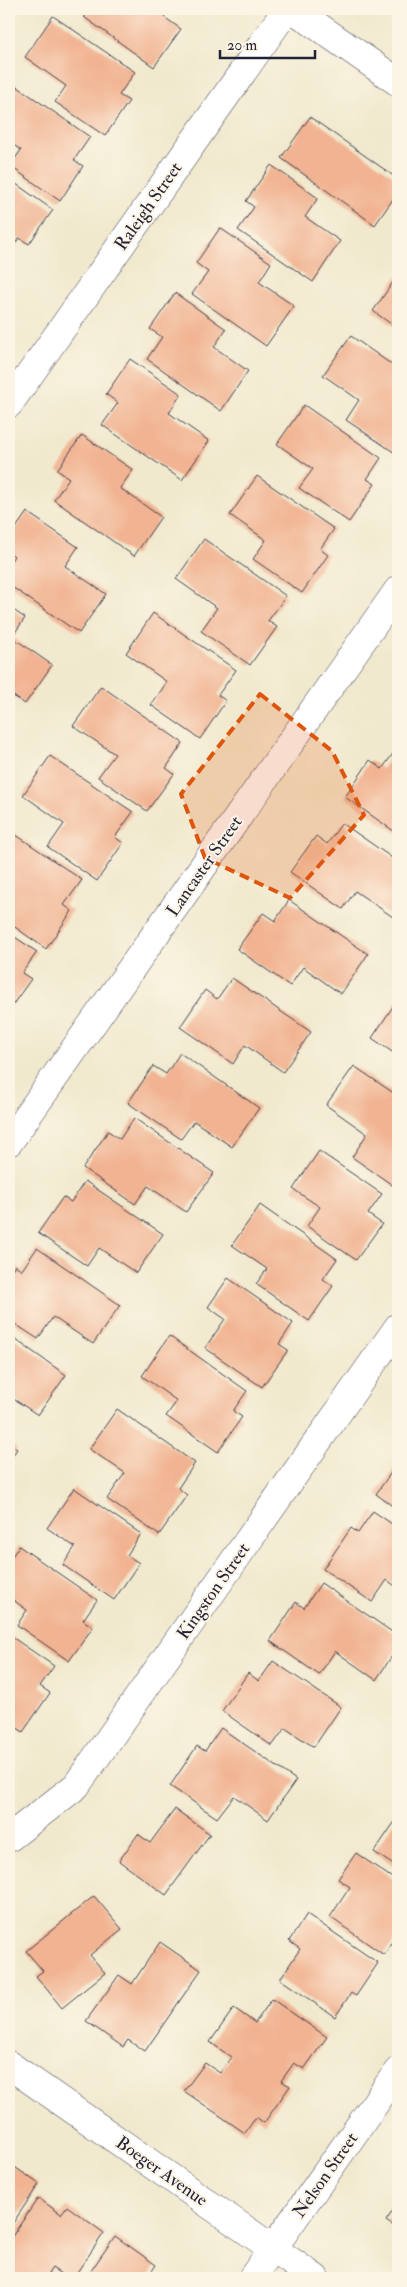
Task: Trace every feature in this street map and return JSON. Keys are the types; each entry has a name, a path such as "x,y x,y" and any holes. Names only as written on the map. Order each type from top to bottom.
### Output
{"street":[{"name":"Raleigh Street","path":"9,404 287,9"},
{"path":"293,9 398,82"},
{"name":"Lancaster Street","path":"9,1142 398,590"},
{"name":"Kingston Street","path":"9,1838 76,1786 398,1328"},
{"name":"Boeger Avenue","path":"9,2065 315,2278"},
{"name":"Nelson Street","path":"252,2278 398,2071"}],"highlighted area":[{"path":"260,694 332,751 364,815 290,898 205,858 181,794"}],"building":[{"path":"85,9 164,9 168,11 164,17 181,29 154,67 84,17 90,12"},
{"path":"53,16 135,72 119,95 129,101 105,136 55,102 66,86 25,57"},
{"path":"15,85 90,137 74,160 83,166 60,201 10,166 21,150 9,142 9,95"},
{"path":"310,117 398,179 398,192 375,225 281,158"},
{"path":"271,165 318,198 305,217 340,241 313,282 238,230 254,207 246,201"},
{"path":"9,179 53,210 29,244 19,238 9,253"},
{"path":"220,228 271,263 259,282 294,306 266,346 192,294 208,272 196,263"},
{"path":"398,275 398,329 373,311"},
{"path":"175,293 226,329 214,347 248,371 221,411 147,359 162,337 150,329"},
{"path":"351,336 398,369 398,448 395,453 346,420 359,400 323,375"},
{"path":"130,359 181,394 169,413 209,441 182,480 102,425 118,403 106,394"},
{"path":"304,405 381,458 367,479 375,484 349,522 299,488 313,469 277,444"},
{"path":"82,435 133,470 120,488 161,517 134,556 54,500 69,478 57,470"},
{"path":"257,476 334,529 320,549 328,555 302,593 253,559 266,540 230,515"},
{"path":"27,512 78,547 65,566 106,594 79,633 9,585 9,564 14,556 9,552 9,538"},
{"path":"204,539 286,596 268,621 277,627 250,665 201,631 217,608 176,579"},
{"path":"9,607 25,618 12,637 52,665 25,704 9,693"},
{"path":"153,613 236,670 218,695 226,701 200,739 151,705 167,682 126,653"},
{"path":"101,686 183,743 166,768 174,774 147,811 98,777 115,754 73,726"},
{"path":"397,748 398,834 345,797 370,760 382,769"},
{"path":"50,756 133,812 115,837 123,843 97,881 48,847 64,824 23,795"},
{"path":"342,823 398,862 398,910 393,917 355,891 343,909 290,872 316,836 327,844"},
{"path":"9,830 82,880 64,905 72,911 46,949 9,923 9,898 13,892 9,889"},
{"path":"289,900 368,954 341,994 303,967 290,986 237,949 263,913 275,921"},
{"path":"9,933 37,952 22,973 31,979 9,1010"},
{"path":"232,978 311,1032 283,1072 245,1045 233,1064 180,1027 205,990 217,999"},
{"path":"398,999 398,1056 372,1038"},
{"path":"180,1053 259,1108 232,1147 194,1121 181,1139 128,1103 153,1066 166,1074"},
{"path":"354,1066 398,1096 398,1189 352,1157 367,1134 326,1105"},
{"path":"134,1118 214,1173 186,1212 148,1186 135,1204 83,1168 108,1131 120,1139"},
{"path":"319,1151 382,1194 368,1214 382,1224 356,1260 307,1226 320,1207 293,1189"},
{"path":"85,1181 163,1234 136,1273 99,1248 87,1266 38,1233 63,1197 71,1202"},
{"path":"260,1205 337,1259 323,1279 333,1286 309,1321 256,1284 267,1269 232,1245"},
{"path":"37,1248 120,1305 93,1344 53,1317 38,1339 9,1320 9,1274 15,1265 22,1270"},
{"path":"228,1278 293,1323 279,1344 288,1350 262,1387 205,1348 225,1319 208,1307"},
{"path":"9,1335 66,1375 38,1415 9,1396"},
{"path":"169,1336 247,1391 233,1411 242,1417 218,1452 166,1416 177,1401 142,1376"},
{"path":"117,1409 195,1463 178,1488 187,1495 159,1535 107,1499 125,1473 89,1449"},
{"path":"9,1444 17,1449 9,1461"},
{"path":"398,1465 398,1510 376,1494"},
{"path":"74,1488 141,1534 127,1555 139,1563 114,1600 63,1565 75,1547 47,1528"},
{"path":"373,1511 398,1528 398,1588 387,1580 372,1602 323,1569 351,1528 358,1533"},
{"path":"19,1546 97,1600 83,1620 93,1627 69,1661 17,1625 27,1610 9,1597 9,1561"},
{"path":"321,1583 398,1636 398,1647 376,1680 335,1651 319,1675 270,1641 296,1602 304,1608"},
{"path":"9,1635 54,1666 40,1686 50,1693 23,1732 9,1722"},
{"path":"273,1661 341,1707 314,1747 285,1728 272,1746 222,1711 248,1673 259,1681"},
{"path":"221,1728 296,1780 268,1820 234,1796 217,1818 170,1786 197,1746 205,1751"},
{"path":"175,1809 210,1834 166,1895 119,1861 138,1834 150,1843"},
{"path":"398,1817 398,1868 374,1852"},
{"path":"356,1853 398,1882 398,1934 384,1955 330,1917 350,1887 338,1879"},
{"path":"94,1896 122,1929 90,1955 105,1973 62,2008 36,1976 43,1971 26,1951"},
{"path":"307,1914 378,1963 356,1996 351,1993 335,2017 280,1979 300,1949 289,1941"},
{"path":"160,1942 201,1970 145,2051 128,2040 123,2047 86,2021 119,1975 132,1984"},
{"path":"272,1999 327,2037 304,2069 294,2063 281,2081 290,2086 264,2123 256,2117 245,2133 184,2091 205,2063 220,2073 231,2057 210,2042 234,2008 255,2023"},
{"path":"9,2163 39,2184 9,2229"},
{"path":"38,2198 61,2214 67,2206 104,2233 73,2278 67,2278 52,2268 45,2278 9,2278 9,2241"},
{"path":"398,2203 398,2229 386,2221"},
{"path":"115,2236 156,2265 147,2278 86,2278"}]}
